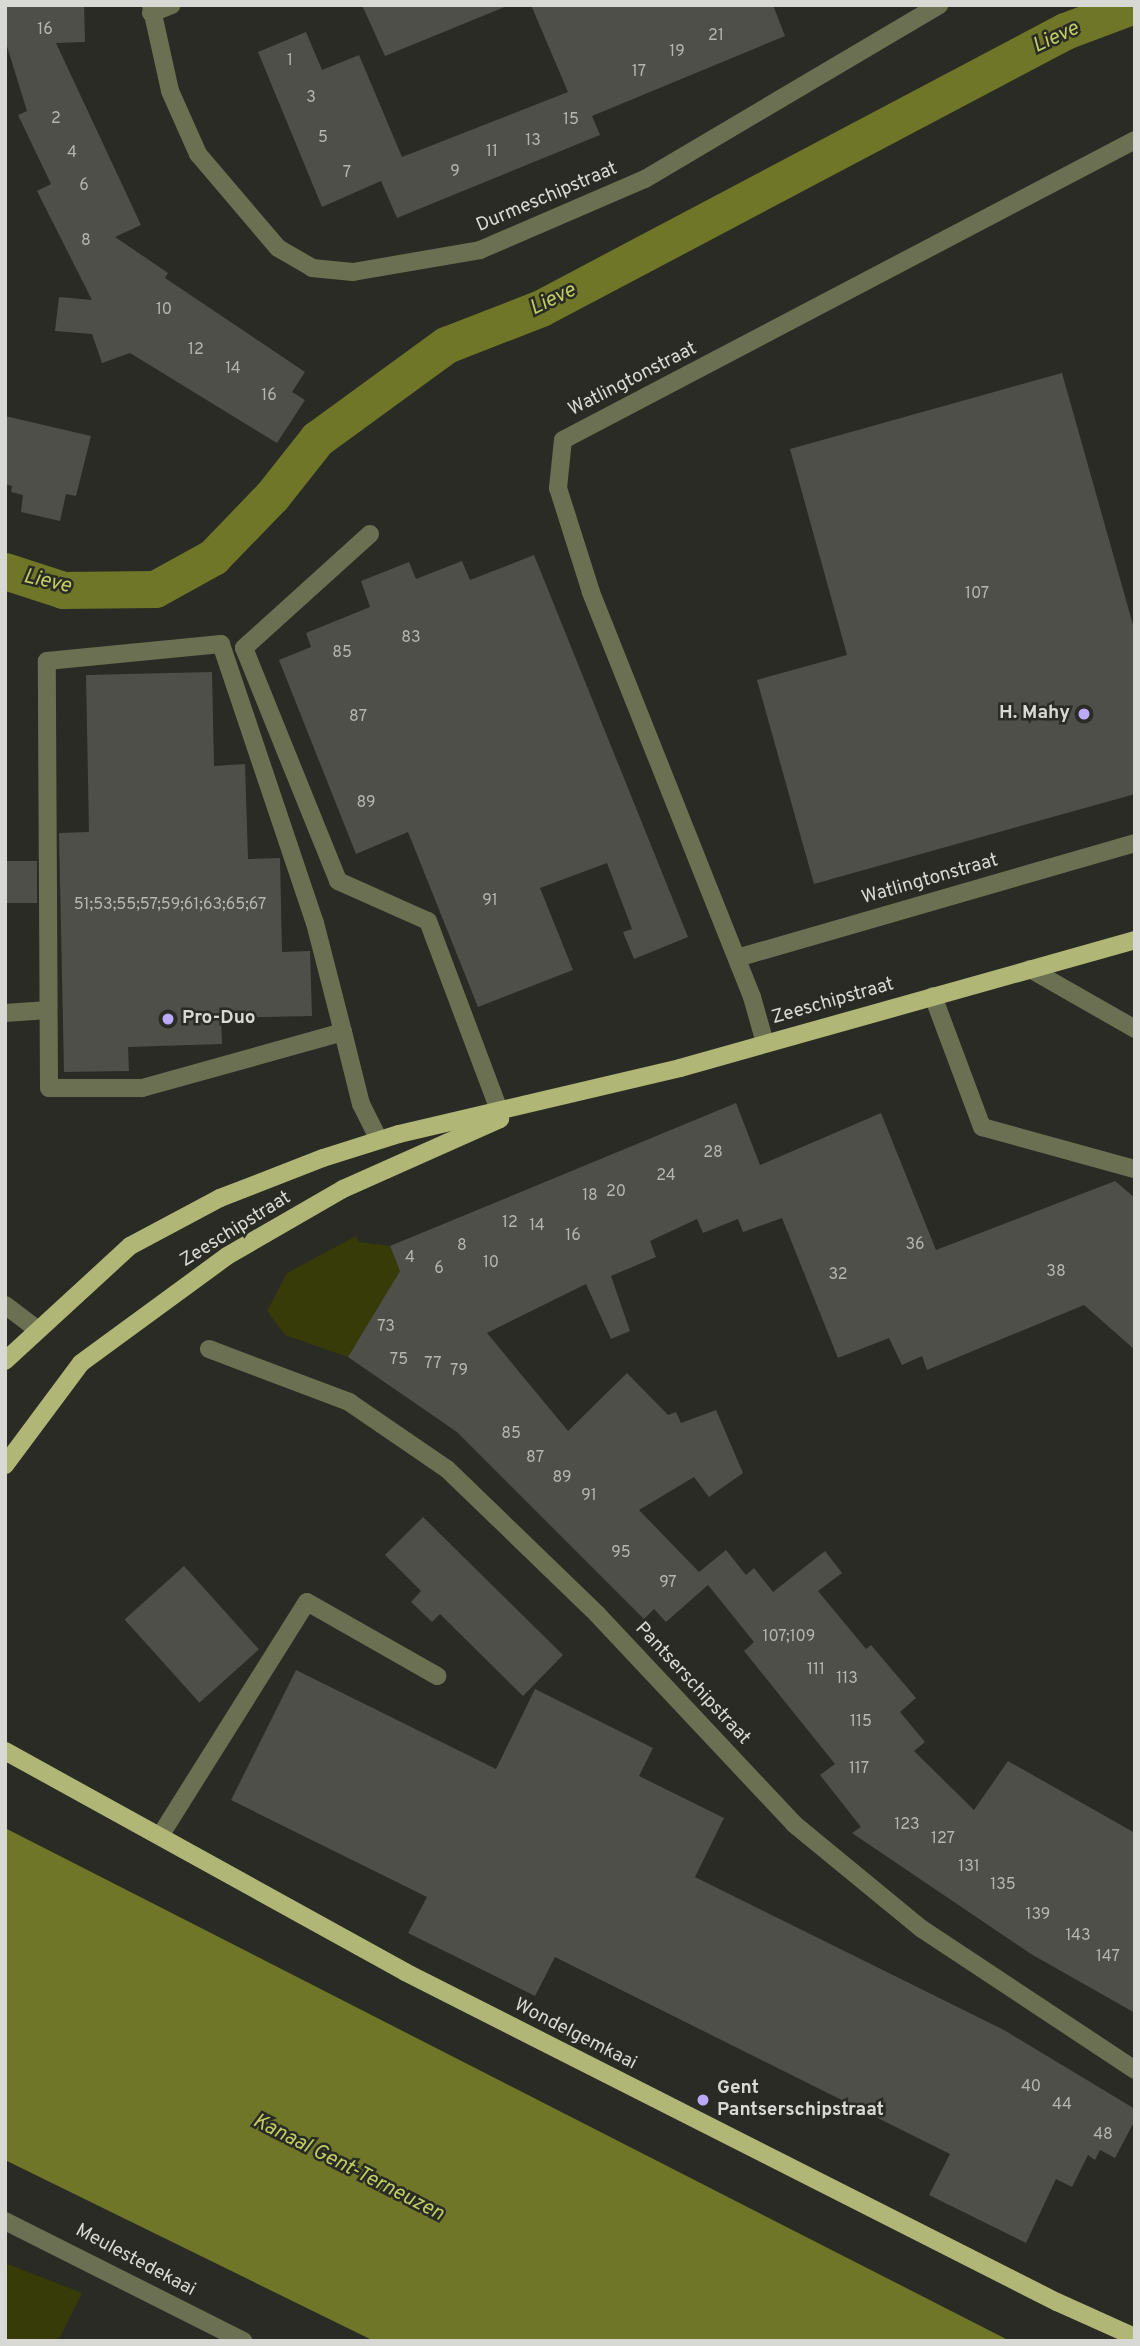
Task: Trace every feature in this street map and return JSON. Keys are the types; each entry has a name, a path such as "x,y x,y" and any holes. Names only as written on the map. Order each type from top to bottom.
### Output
{"main road":[{"name":"Zeeschipstraat","path":"5,1361 36,1328 130,1246 220,1198 379,1140 765,1043 1135,940"},
{"name":"Zeeschipstraat","path":"5,1465 81,1363 227,1256 344,1189 541,1100"},
{"name":"Wondelgemkaai","path":"5,1751 405,1972 1045,2296 1135,2337"}],"street":[{"path":"151,9 172,5"},
{"name":"Durmeschipstraat","path":"151,9 170,91 198,154 278,248 312,268 353,272 480,250 645,179 939,5"},
{"name":"Watlingtonstraat","path":"765,1043 737,958 591,592 558,488 563,440 1135,140"},
{"path":"370,534 244,648 338,881 428,921 499,1110"},
{"path":"343,1032 142,1088 49,1088 47,661 221,644 315,923 343,1032 361,1104 379,1140"},
{"name":"Watlingtonstraat","path":"737,958 1135,843"},
{"path":"1030,969 1135,1029"},
{"path":"933,996 982,1127 1135,1170"},
{"path":"5,1013 48,1010"},
{"path":"5,1305 36,1328"},
{"name":"Pantserschipstraat","path":"209,1349 349,1402 447,1469 597,1614 794,1824 922,1929 1135,2070"},
{"path":"160,1836 307,1601 437,1676"},
{"name":"Meulestedekaai","path":"5,2221 244,2341"}],"shaded area":[{"path":"356,1236 359,1242 390,1246 400,1271 348,1357 285,1335 267,1311 287,1273"},
{"path":"5,2263 82,2293 58,2341 5,2341"}],"water":[{"name":"Kanaal Gent-Terneuzen","path":"5,1828 1010,2341 374,2341 5,2160"}],"building":[{"path":"5,5 84,5 85,42 56,43 141,225 115,237 168,273 165,278 305,372 292,392 305,400 277,443 130,353 102,363 92,334 55,331 59,297 92,300 37,191 51,184 18,115 27,111 5,40"},
{"path":"362,5 506,5 507,6 385,56"},
{"path":"531,5 773,5 785,36 592,116 600,135 397,218 381,181 322,207 258,52 306,32 322,70 359,55 402,157 568,92"},
{"path":"1062,373 1135,632 1135,794 814,884 757,680 847,655 790,449"},
{"path":"5,416 91,436 76,496 66,494 60,521 21,512 23,495 11,492 12,486 5,484"},
{"path":"534,555 688,937 634,959 623,932 632,929 607,863 540,888 573,970 478,1007 408,832 356,854 279,660 311,647 306,633 370,607 361,581 409,562 416,579 462,561 470,580"},
{"path":"212,672 214,766 245,764 248,859 280,858 282,952 310,951 312,1016 221,1018 222,1044 128,1047 129,1071 64,1072 59,833 89,832 86,675"},
{"path":"5,861 37,861 37,903 5,903"},
{"path":"736,1103 760,1165 881,1113 936,1250 1115,1181 1135,1198 1135,1350 1084,1305 927,1370 922,1356 902,1365 889,1338 838,1358 782,1218 743,1232 738,1219 703,1233 697,1219 650,1241 656,1257 611,1276 630,1331 611,1339 586,1284 487,1333 568,1431 627,1373 668,1415 676,1412 681,1423 716,1410 743,1473 709,1497 694,1477 639,1510 699,1572 726,1550 746,1575 754,1568 773,1592 825,1551 842,1573 818,1591 866,1649 871,1645 916,1698 900,1712 925,1742 914,1751 974,1810 1008,1761 1135,1833 1135,2013 1031,1954 852,1833 861,1827 820,1775 835,1764 744,1651 754,1642 708,1585 666,1622 654,1609 644,1619 457,1432 348,1357 400,1271 390,1246"},
{"path":"423,1517 563,1655 523,1696 440,1614 432,1622 411,1602 421,1591 385,1555"},
{"path":"184,1566 259,1649 199,1703 125,1620"},
{"path":"296,1670 496,1769 535,1689 653,1748 639,1776 724,1818 695,1877 1004,2030 1135,2109 1135,2120 1115,2158 1100,2150 1095,2160 1088,2155 1072,2187 1056,2179 1026,2243 929,2195 950,2154 555,1957 535,1996 408,1933 427,1897 231,1800"}],"waterway":[{"name":"Lieve","path":"5,571 63,590 155,589 213,557 272,496 317,439 446,345 541,308 1065,31 1134,5"}],"place":[{"name":"H. Mahy","path":"1084,714"},
{"name":"Pro-Duo","path":"168,1019"},
{"name":"Gent Pantserschipstraat","path":"703,2100"}]}
